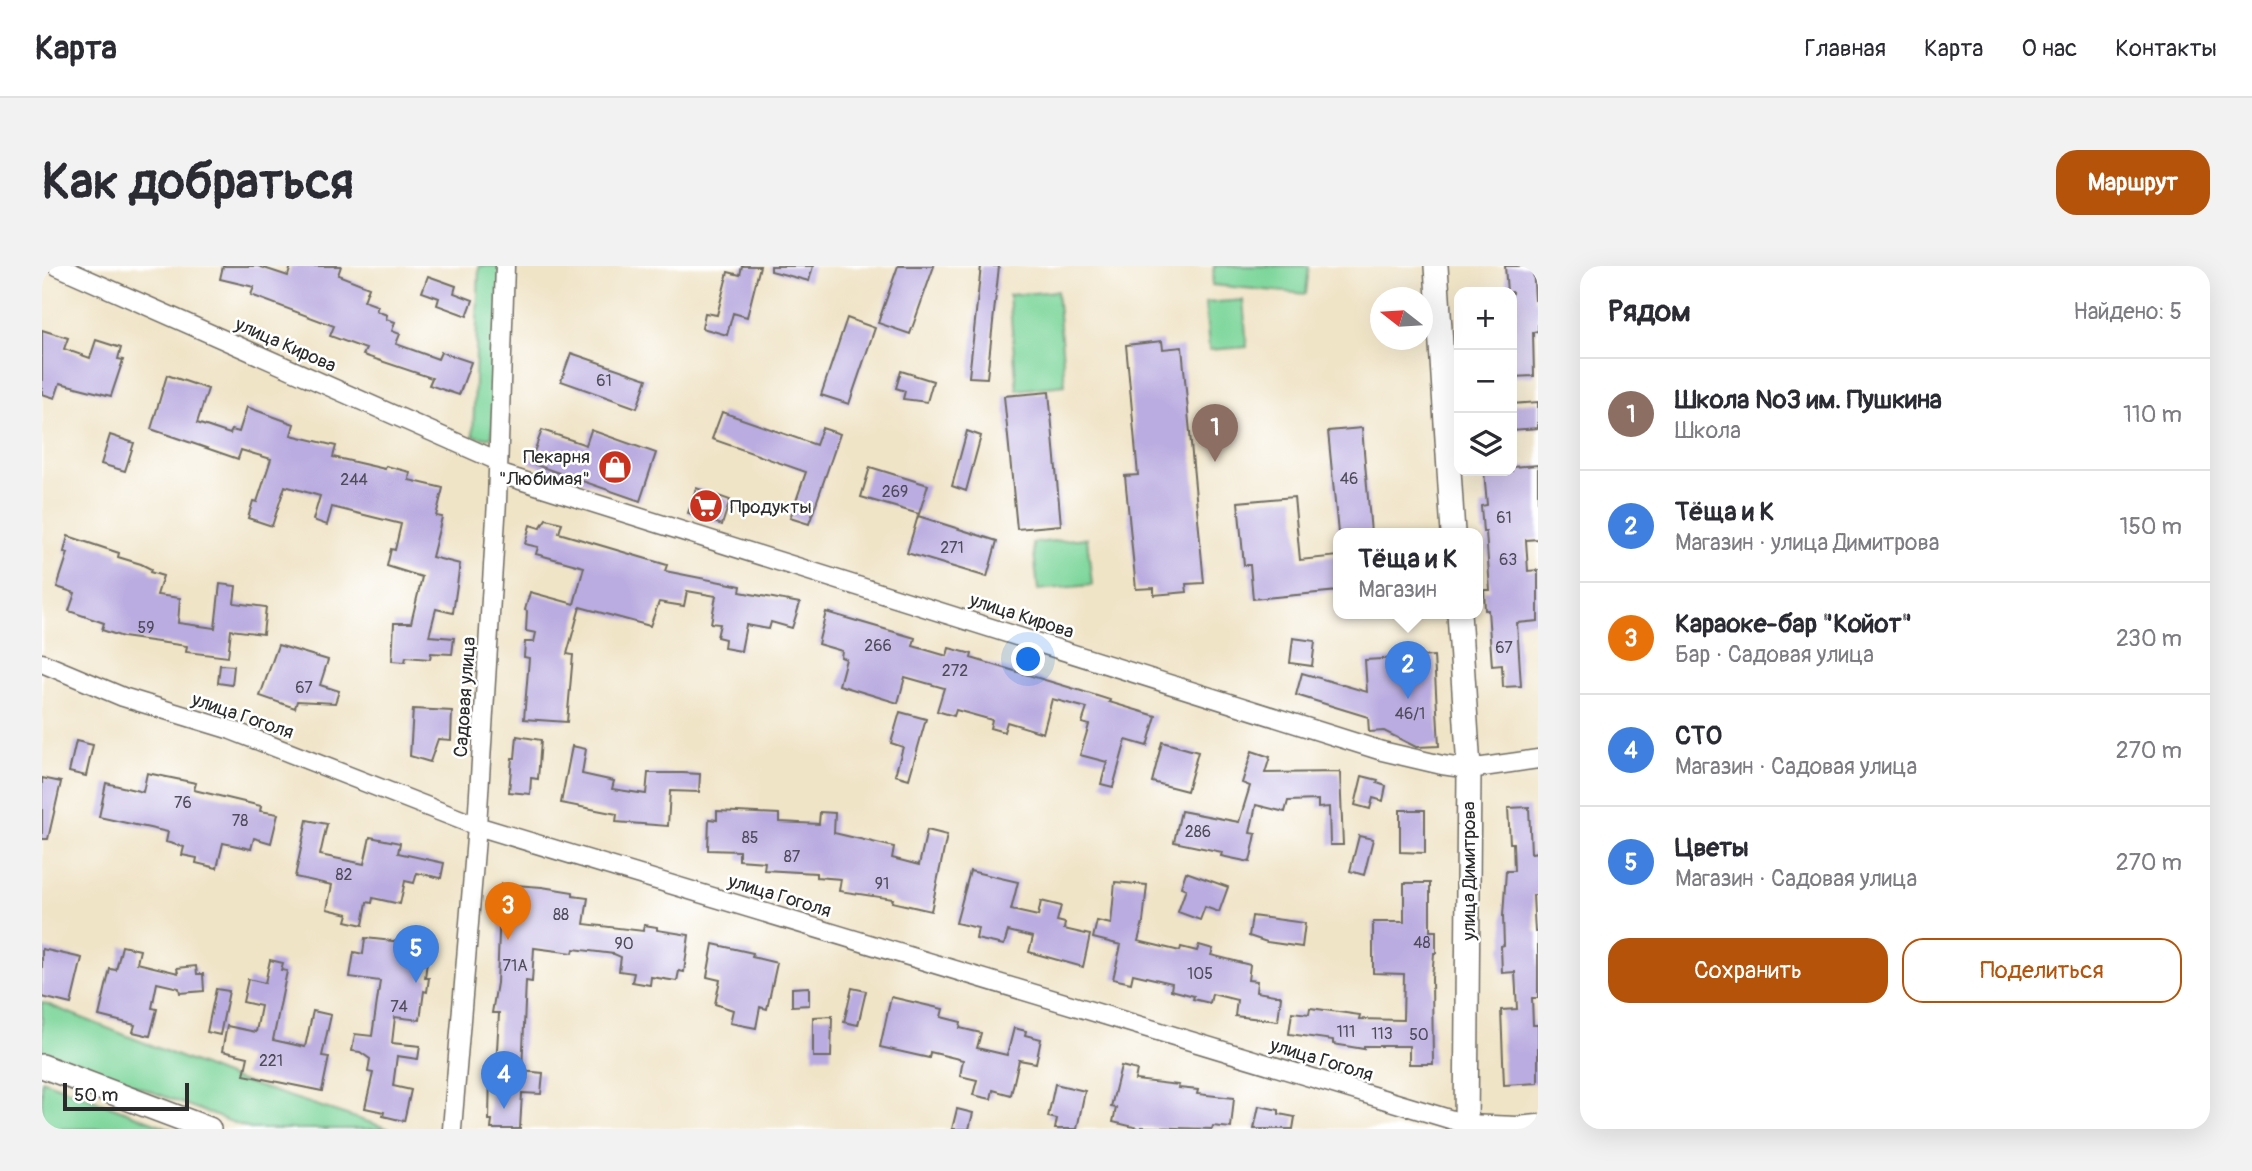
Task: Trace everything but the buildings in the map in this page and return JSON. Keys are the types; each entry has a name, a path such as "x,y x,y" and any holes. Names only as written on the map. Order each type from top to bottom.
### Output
{"street":[{"name":"улица Кирова","path":"58,266 498,467 1354,743 1469,769 1538,759"},
{"name":"Садовая улица","path":"452,1129 477,825 498,467 505,266"},
{"path":"1436,266 1453,528"},
{"name":"улица Димитрова","path":"1459,619 1469,769 1466,1127"},
{"name":"улица Гоголя","path":"42,663 123,697 231,730 477,825 1466,1127 1520,1128 1538,1124"},
{"path":"42,1066 209,1129"}],"green space":[{"path":"479,266 501,266 492,436 486,438 473,436"},
{"path":"1214,266 1309,266 1306,294 1212,285"},
{"path":"1057,291 1065,385 1017,390 1009,295"},
{"path":"1243,300 1247,347 1209,350 1205,303"},
{"path":"1087,538 1092,585 1038,590 1033,543"},
{"path":"42,1002 235,1079 390,1129 250,1129 42,1050"},
{"path":"42,1080 171,1129 42,1129"}],"place":[{"name":"Школа №3 им. Пушкина","path":"1215,462"},
{"name":"Пекарня \"Любимая\"","path":"615,467"},
{"name":"Продукты","path":"706,506"},
{"name":"Тёща и К","path":"1408,699"},
{"name":"Караоке-бар \"Койот\"","path":"508,940"},
{"name":"Цветы","path":"416,983"},
{"name":"СТО","path":"504,1109"}]}
